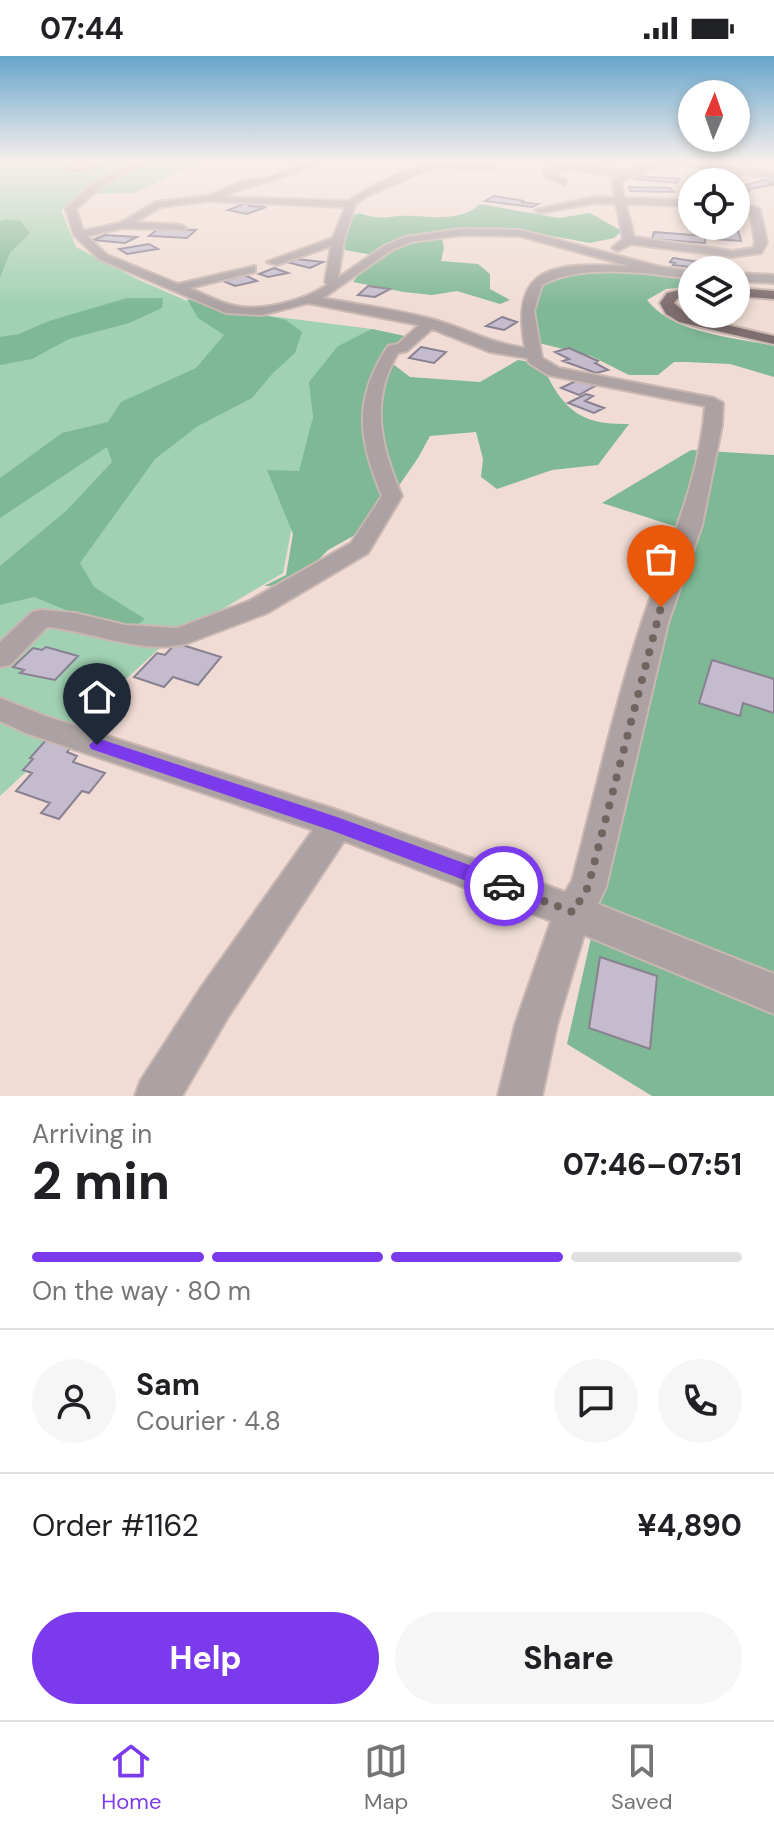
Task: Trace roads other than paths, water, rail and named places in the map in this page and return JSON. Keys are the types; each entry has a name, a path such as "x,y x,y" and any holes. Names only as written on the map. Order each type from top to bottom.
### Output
{"main road":[{"path":"750,293 774,295"},
{"path":"678,294 672,296 667,303 678,315"},
{"path":"723,328 774,340"}],"street":[{"path":"71,210 79,235 103,257 231,310 247,312 308,299 337,285 388,248 409,239 438,234 481,230 520,233 660,271"},
{"path":"123,225 150,210"},
{"path":"337,285 331,282 338,240 349,210"},
{"path":"622,210 629,240"},
{"path":"606,256 629,240 732,254 757,251 761,243 755,210"},
{"path":"79,235 123,225 181,228"},
{"path":"273,262 338,240"},
{"path":"176,288 251,269"},
{"path":"520,1096 536,1025 573,912 588,887 655,623 691,525 713,425 714,403 554,372 535,360 527,307 539,281 567,273 678,273"},
{"path":"750,278 774,279"},
{"path":"308,299 430,323 495,349 534,354"},
{"path":"0,658 41,618 75,621 125,634 179,637 258,607 360,548 392,496 375,451 371,409 375,380 393,349 402,348 430,323"},
{"path":"0,709 37,725 337,824 573,912 774,994"},
{"path":"157,1096 214,1003 337,824"}]}
